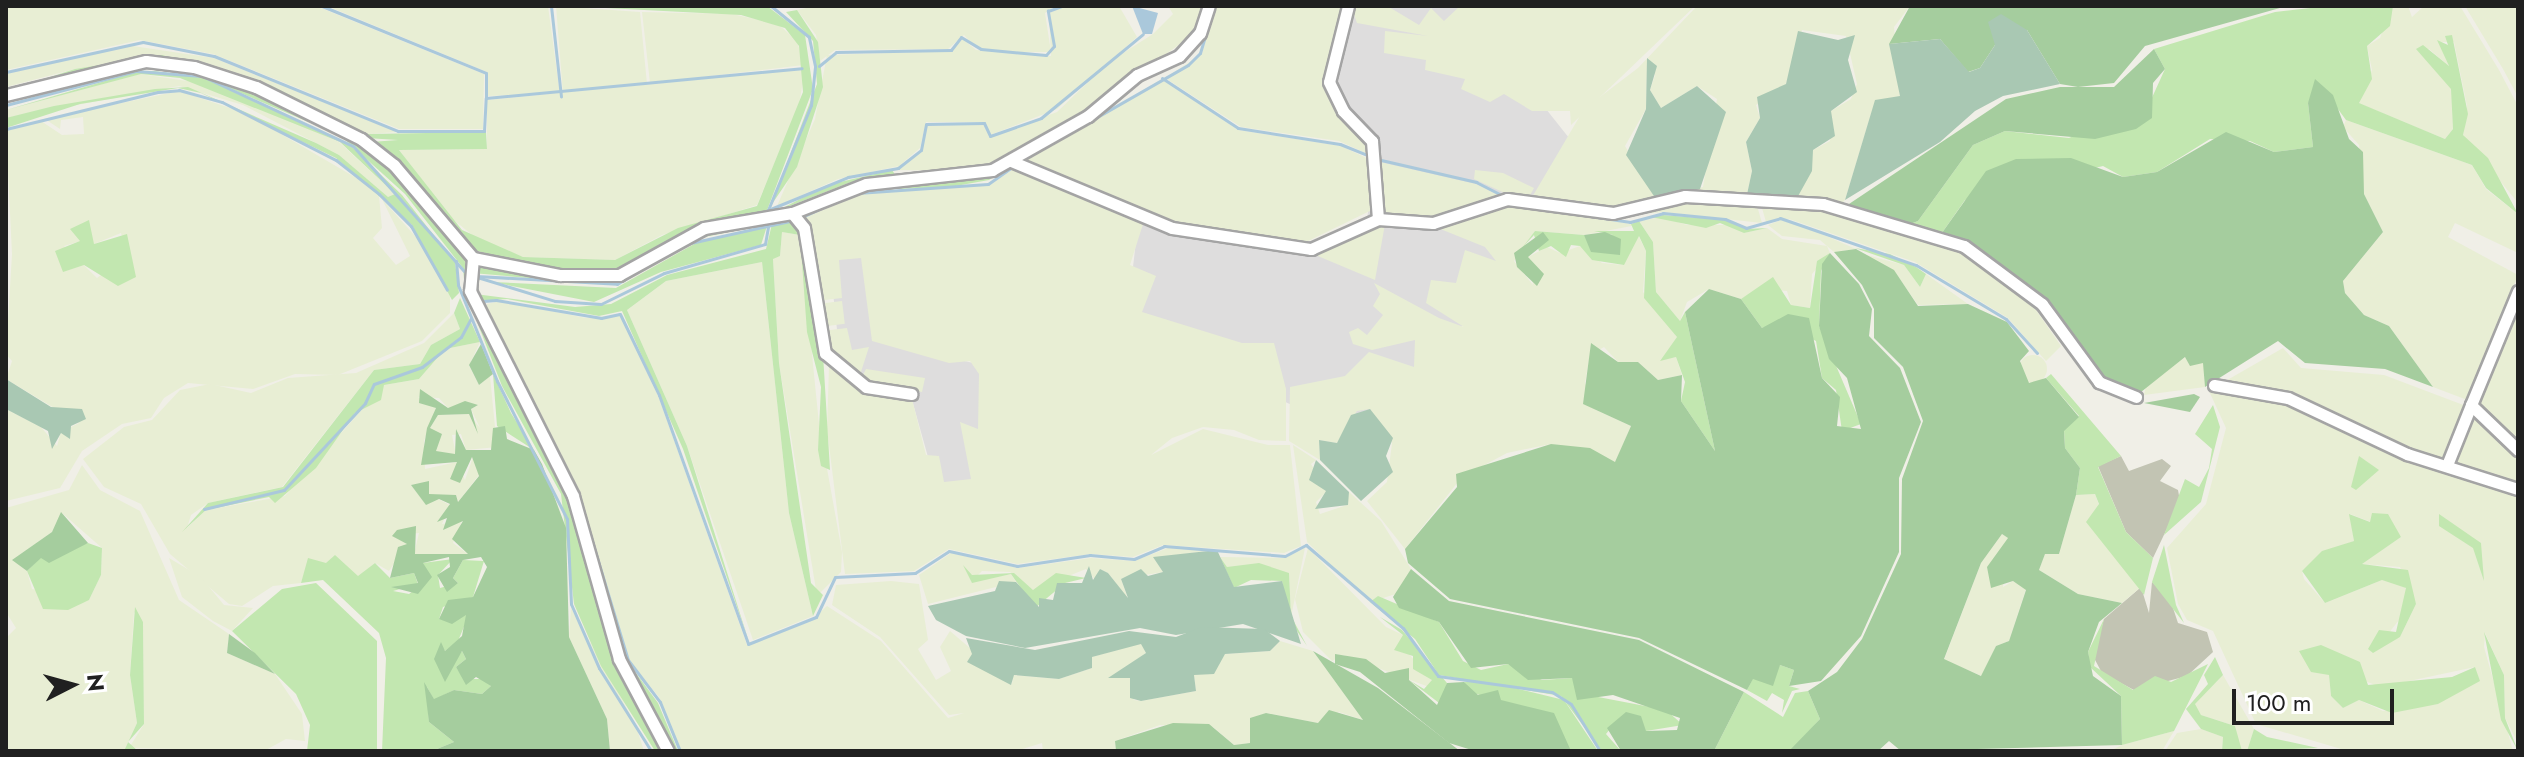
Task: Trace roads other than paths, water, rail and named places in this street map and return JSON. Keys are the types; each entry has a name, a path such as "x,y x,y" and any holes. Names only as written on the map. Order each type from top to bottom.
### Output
{"street":[{"path":"6,95 146,61 256,87 379,152 473,258 560,275 619,275 704,228 792,213 866,184 963,177 1011,161 1088,116 1137,75 1179,56 1200,33 1209,6"},
{"path":"1348,6 1329,82 1343,111 1372,141 1378,219"},
{"path":"1011,161 1201,234 1311,249 1378,219 1433,223 1507,199 1613,213 1685,196 1823,204 1964,246 2042,304 2099,382 2136,397"},
{"path":"792,213 804,228 825,353 866,387 911,394"},
{"path":"473,258 470,291 573,496 619,659 668,751"},
{"path":"2447,465 2518,291"},
{"path":"2214,385 2288,398 2407,454 2518,489"},
{"path":"2471,405 2518,450"}],"water":[{"path":"1132,6 1158,13 1152,34 1143,34"}],"waterway":[{"path":"322,6 486,73 486,98 802,68"},
{"path":"551,6 561,96"},
{"path":"768,210 811,105 815,66 809,37 771,6"},
{"path":"819,66 836,52 951,50 961,37 981,49 1046,55 1054,46 1048,11 1062,6"},
{"path":"1022,160 1188,65 1200,53 1213,10"},
{"path":"768,210 848,177 898,168 921,150 926,124 984,123 990,136 1041,118 1143,34"},
{"path":"6,72 143,42 214,56 398,131 484,131 486,98"},
{"path":"6,105 136,71 202,76 353,146 464,271"},
{"path":"1162,78 1238,128 1340,144 1369,156"},
{"path":"6,129 158,92 179,90 222,102 336,160 379,194 411,226 447,290"},
{"path":"1381,160 1476,182 1505,197"},
{"path":"857,193 988,184 1014,166"},
{"path":"802,217 821,208"},
{"path":"1564,212 1630,222 1663,213 1725,219 1746,228 1780,218 1916,265 2006,319 2037,353"},
{"path":"686,244 794,220"},
{"path":"477,277 555,301 601,304 664,273 765,244 769,222"},
{"path":"476,276 617,284 668,253"},
{"path":"456,261 458,285 497,381 567,519 571,604 599,668 651,751"},
{"path":"485,309 483,301 496,300 601,318 620,314 659,395 748,644 816,617 835,577 915,573 949,551 1017,566 1090,555 1134,559 1164,546 1285,556 1306,545 1403,628 1438,676 1552,692 1571,704 1600,751"},
{"path":"204,509 284,490 365,403 374,384 422,367 461,337 471,318"},
{"path":"579,498 628,660 660,702 680,751"}]}
